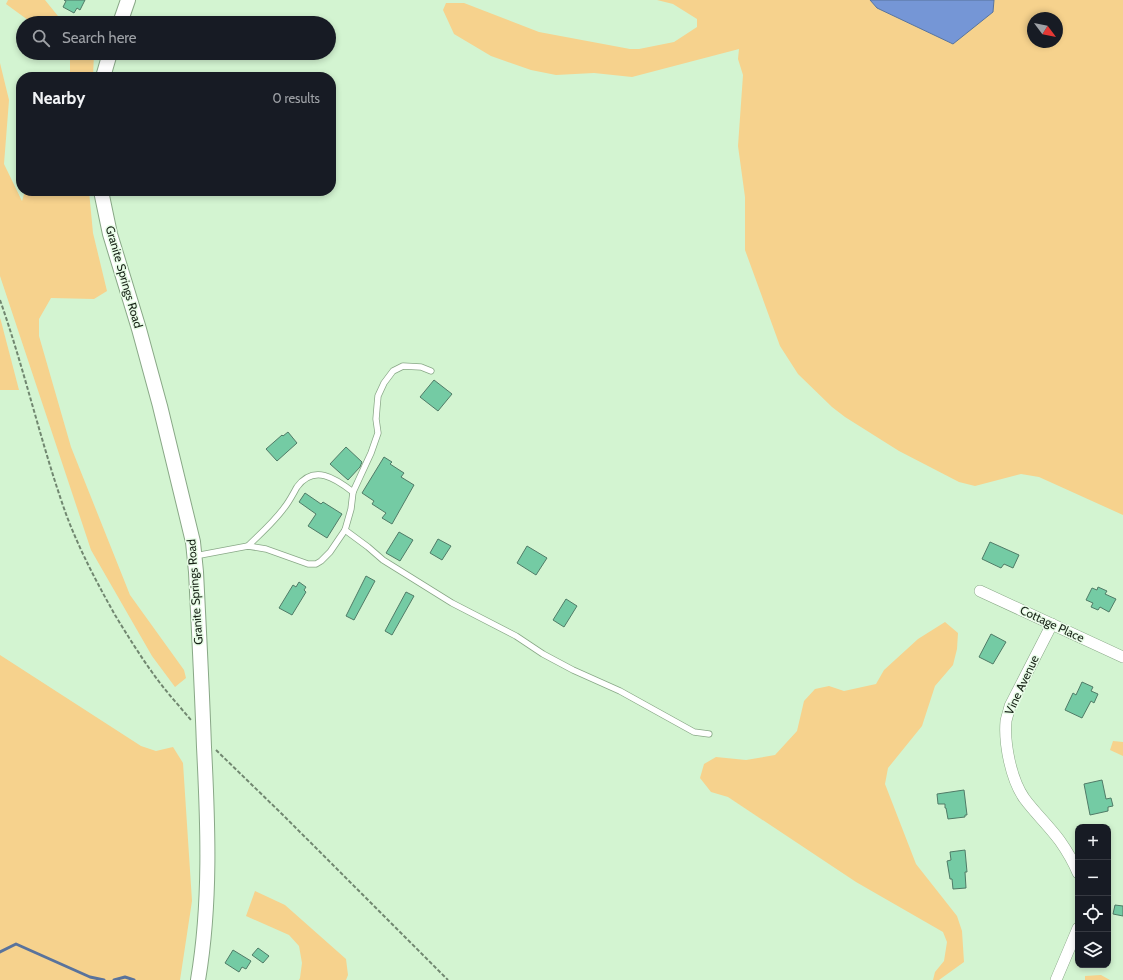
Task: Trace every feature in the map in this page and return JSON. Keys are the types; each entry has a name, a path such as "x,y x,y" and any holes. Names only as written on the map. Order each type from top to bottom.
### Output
{"street":[{"path":"122,16 128,0"},
{"path":"104,72 108,60"},
{"name":"Granite Springs Road","path":"102,196 110,234 139,329 160,406 193,542 204,736 208,866 204,945 198,980"},
{"name":"Cottage Place","path":"980,592 1123,657"},
{"name":"Vine Avenue","path":"1052,624 1010,706 1006,720 1006,733 1010,762 1014,777 1024,797 1059,840 1075,866"},
{"path":"1056,980 1076,932"}],"lane":[{"path":"194,556 248,546 266,549 293,560 308,564 316,564 330,552 345,530 351,509 353,492 371,453 378,433 376,419 378,396 384,383 393,372 403,366 420,367 430,371"},
{"path":"248,546 279,515 305,479 312,475 321,475 340,482 353,492"},
{"path":"345,530 383,560 452,603 516,636 543,654 573,670 620,691 694,732 709,734"}],"path":[{"path":"0,300 66,515 87,563 112,609 145,663 211,745 283,814 448,980"}],"shaded area":[{"path":"8,0 45,0 58,16 22,16 6,4"},
{"path":"657,0 870,0 877,8 953,44 993,12 994,0 1123,0 1123,515 1039,477 1021,474 975,486 959,482 899,451 845,417 832,407 798,374 780,346 745,250 745,197 738,146 743,75 738,59 739,49 632,77 594,73 556,75 531,70 491,56 454,34 443,10 446,3 464,3 539,32 630,49 639,49 674,42 697,27 697,19 673,4"},
{"path":"70,60 94,60 93,72 70,72"},
{"path":"0,63 9,100 4,164 16,189 16,196 20,196 22,201 24,196 89,196 93,233 107,291 94,299 51,298 39,319 39,336 71,447 130,595 184,670 186,678 175,687 152,656 91,550 0,276"},
{"path":"0,318 1,321 19,390 0,390"},
{"path":"945,622 958,633 957,649 953,665 935,686 922,726 888,768 885,784 916,864 957,916 962,931 964,962 939,980 933,980 935,972 944,961 947,942 943,932 856,882 728,797 711,792 700,778 704,764 716,757 746,760 775,755 797,731 804,701 815,689 829,686 844,691 876,684 884,670 918,639"},
{"path":"0,655 141,746 156,751 173,747 183,763 192,901 180,980 0,980"},
{"path":"1113,741 1123,742 1123,756 1110,750"},
{"path":"255,891 285,905 346,959 348,975 346,980 299,980 302,963 299,946 289,935 246,916"},
{"path":"1101,975 1110,980 1085,980 1085,976"}],"water":[{"path":"870,0 994,0 993,12 953,44 877,8"}],"building":[{"path":"64,0 85,0 80,10 77,8 74,13 63,7 66,1"},
{"path":"434,380 452,394 438,411 420,397"},
{"path":"288,432 297,443 277,461 266,449 282,435 283,436"},
{"path":"346,447 362,462 360,467 348,480 330,464"},
{"path":"384,457 392,462 390,464 404,473 401,477 414,485 392,524 382,518 386,513 372,504 374,501 362,493"},
{"path":"305,493 321,504 323,502 342,514 327,538 308,526 316,514 299,502"},
{"path":"399,532 413,540 400,561 386,553"},
{"path":"438,539 451,546 442,560 430,553"},
{"path":"990,542 1019,555 1013,568 1004,564 1001,568 982,559"},
{"path":"527,546 547,558 536,575 517,563"},
{"path":"366,576 375,581 354,620 346,616"},
{"path":"299,582 306,587 304,590 306,592 292,615 279,608 293,585 296,587"},
{"path":"1098,587 1107,591 1105,594 1116,599 1109,612 1100,607 1098,610 1091,607 1093,603 1086,600 1092,588 1097,590"},
{"path":"406,592 414,596 392,635 385,631"},
{"path":"566,599 577,606 564,627 553,620"},
{"path":"991,634 1006,642 993,664 979,657"},
{"path":"1082,682 1093,687 1091,691 1098,694 1094,703 1091,701 1082,718 1065,710 1073,693 1076,695"},
{"path":"1102,780 1106,799 1111,798 1113,806 1108,807 1108,811 1090,815 1084,784"},
{"path":"964,790 967,815 965,815 965,817 948,819 945,804 938,804 937,794"},
{"path":"965,850 967,872 965,872 966,888 953,889 947,861 951,860 950,852"},
{"path":"1115,905 1123,906 1123,916 1113,914"},
{"path":"258,948 269,956 263,963 252,955"},
{"path":"233,950 251,961 246,969 242,967 239,972 225,963"}],"waterway":[{"path":"0,952 16,944 90,977 104,980"},
{"path":"114,980 125,977 134,980"}]}
